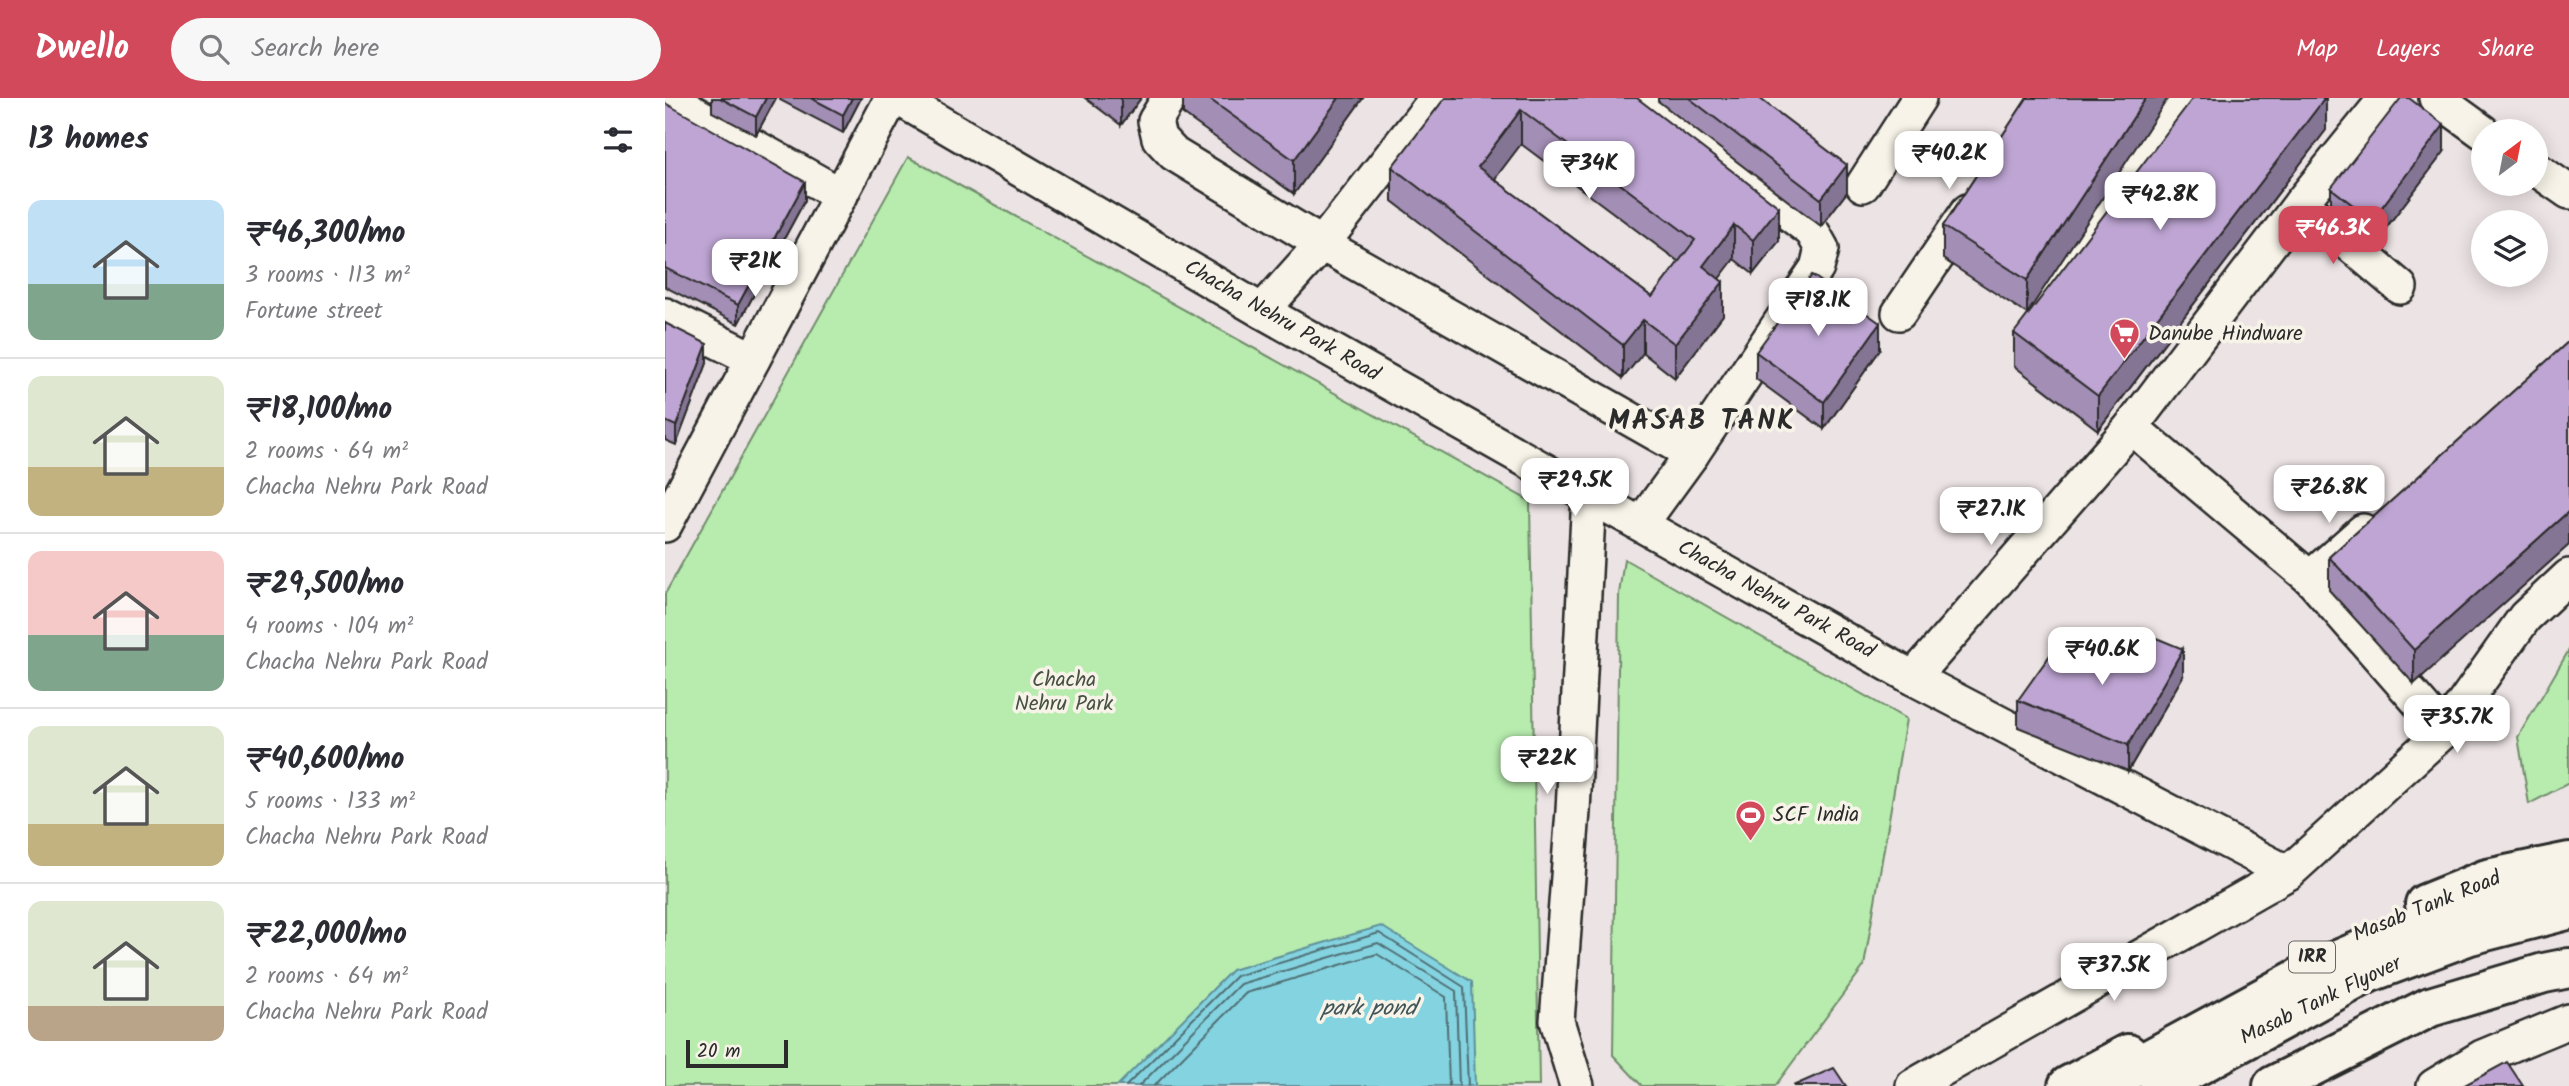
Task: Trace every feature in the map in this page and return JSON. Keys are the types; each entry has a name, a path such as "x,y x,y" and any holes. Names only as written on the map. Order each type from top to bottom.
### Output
{"main road":[{"name":"Masab Tank Road","path":"2068,1086 2373,925 2487,879 2569,862"},
{"name":"Masab Tank Flyover","path":"2100,1086 2314,970 2467,905 2569,884"},
{"name":"Masab Tank Flyover","path":"2160,1086 2368,973 2470,935 2569,909"},
{"path":"2273,1086 2430,1007 2569,968"}],"street":[{"path":"667,98 841,195"},
{"path":"665,525 678,471 753,359 892,98"},
{"name":"Chacha Nehru Park Road","path":"898,98 1262,311 1913,678 2288,873"},
{"path":"1169,98 1155,121 1159,138 1174,154 1322,244 1692,454"},
{"path":"1262,311 1322,244 1437,98"},
{"path":"1637,98 1812,231 1822,249 1817,268 1692,454 1641,524"},
{"path":"1863,185 1919,98"},
{"path":"2037,308 2182,98"},
{"path":"1913,678 2131,427 2301,203 2386,98"},
{"path":"2436,98 2471,123"},
{"path":"2548,177 2569,192"},
{"path":"1899,313 1984,187"},
{"path":"2301,203 2400,287"},
{"path":"665,315 753,359"},
{"path":"2131,427 2310,578 2444,731"},
{"path":"1577,1086 1557,1021 1573,811 1589,495"},
{"path":"2310,578 2382,514"},
{"path":"1913,1086 2288,873 2444,731 2525,617 2569,576"},
{"path":"2434,1086 2483,1057 2569,1021"}],"green space":[{"name":"Chacha Nehru Park","path":"908,157 1530,501 1539,1086 665,1086 665,594"},
{"name":"SCF India","path":"1624,559 1906,719 1864,966 1775,1086 1642,1086 1613,1055 1619,594"},
{"path":"2569,650 2569,783 2529,804 2518,737"}],"water":[{"name":"park pond","path":"1381,926 1472,982 1475,1086 1117,1086 1232,970"}],"building":[{"path":"720,98 766,98 756,117"},
{"path":"811,98 852,98 843,115"},
{"path":"1208,98 1339,98 1294,160"},
{"path":"1445,98 1637,98 1779,207 1753,240 1734,225 1703,266 1723,282 1675,344 1643,320 1623,345 1392,167","holes":["1521,110 1695,240 1652,297 1478,167"]},
{"path":"1689,98 1759,98 1847,165 1821,199"},
{"path":"2027,98 2146,98 2027,280 1943,226"},
{"path":"2193,98 2325,98 2098,396 2014,333"},
{"path":"2401,98 2409,98 2444,125 2372,220 2331,188"},
{"path":"665,103 805,182 738,305 665,268"},
{"path":"1812,275 1880,323 1824,402 1756,352"},
{"path":"665,323 707,344 676,426 665,421"},
{"path":"2569,341 2569,511 2414,650 2329,557"},
{"path":"2149,635 2183,649 2128,745 2018,700 2060,641 2119,666"},
{"path":"2507,1062 2523,1086 2463,1086"},
{"path":"1834,1068 1846,1086 1793,1086"}],"place":[{"name":"Danube Hindware","path":"2125,361"},
{"name":"SCF India","path":"1750,842"}],"district":[{"name":"MASAB TANK","path":"1702,421"}]}
